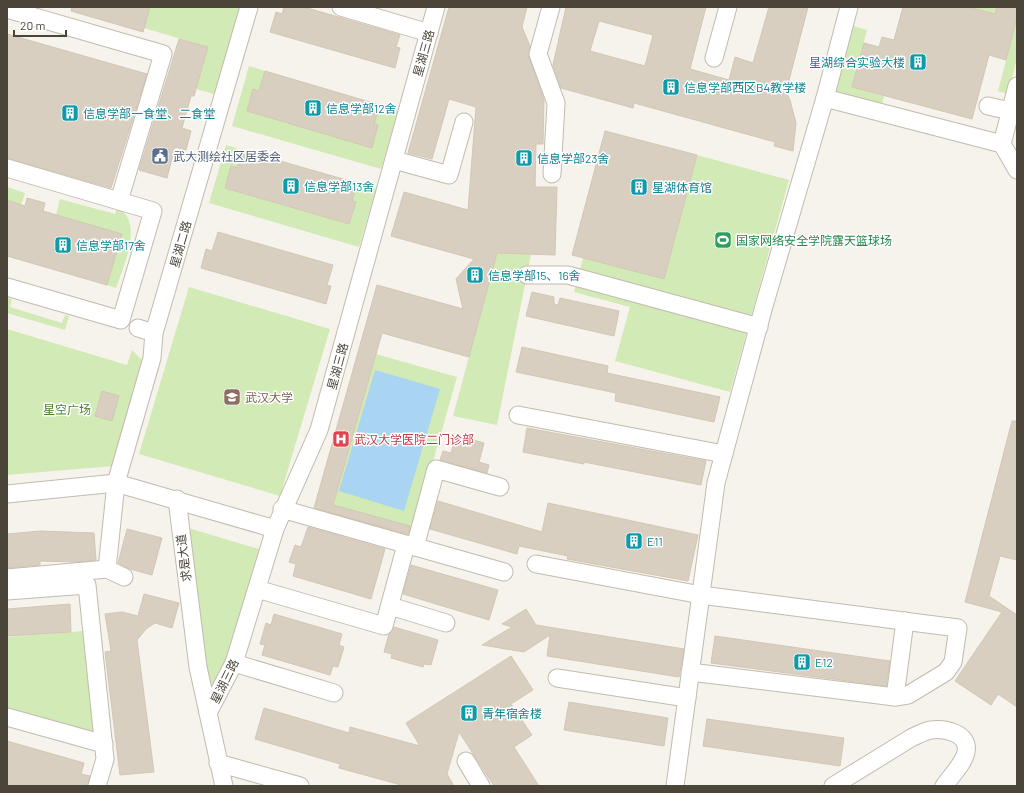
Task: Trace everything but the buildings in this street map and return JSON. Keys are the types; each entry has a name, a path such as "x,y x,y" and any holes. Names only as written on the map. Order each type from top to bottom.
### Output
{"street":[{"name":"星湖二路","path":"107,569 116,483 152,358 154,333 249,7"},
{"path":"341,7 429,33"},
{"name":"星湖三路","path":"208,713 234,663 282,509 319,430 436,7"},
{"path":"551,7 538,54 556,102 552,174"},
{"path":"714,58 728,7"},
{"path":"675,786 716,483 825,98 849,7"},
{"path":"7,9 163,54 119,201"},
{"path":"1017,86 1002,144 1017,170"},
{"path":"825,98 1002,144"},
{"path":"988,106 1010,112"},
{"path":"394,160 449,175 464,122"},
{"path":"7,168 153,211 121,320 7,287"},
{"path":"527,275 568,275 759,327"},
{"path":"138,328 154,333"},
{"path":"518,415 724,454"},
{"path":"257,589 384,626 436,469 500,487"},
{"path":"7,494 116,483 177,499 275,529"},
{"name":"求是大道","path":"177,499 197,660 224,786"},
{"path":"282,509 504,572"},
{"path":"536,564 701,595 958,628 953,662 946,672 908,695 895,697 690,672"},
{"path":"7,578 107,569 124,577"},
{"path":"7,591 87,585 105,759 97,786"},
{"path":"390,606 446,623"},
{"path":"895,697 905,621"},
{"path":"234,663 334,693"},
{"path":"557,678 687,698"},
{"path":"7,717 104,744"},
{"path":"833,786 911,738 924,732 939,730 958,734 964,741 966,749 962,760 944,786"},
{"path":"466,761 481,786"},
{"path":"218,762 300,786"}],"green space":[{"path":"150,7 244,7 218,95 196,89 208,47 144,28"},
{"path":"969,7 997,7 995,14"},
{"path":"1017,18 1017,58 1008,94 998,91"},
{"path":"853,26 867,30 852,87 884,96 882,105 836,92"},
{"path":"249,66 265,71 259,91 254,89 372,147 378,125 374,124 380,105 398,111 381,169 232,126"},
{"path":"226,145 242,150 237,168 231,166 225,188 349,224 356,202 352,201 357,183 376,189 359,247 209,203"},
{"path":"697,155 789,180 730,392 615,361 630,307 574,292 583,258 664,279"},
{"path":"7,187 25,193 21,205 7,200"},
{"path":"60,199 115,214 117,208 125,214 130,223 130,245 116,288 107,285 122,234 56,215"},
{"path":"497,253 531,254 497,425 453,416"},
{"path":"189,287 330,329 280,496 139,454"},
{"path":"7,298 12,299 10,307 62,323 65,315 69,316 65,330 7,313"},
{"name":"星空广场","path":"7,329 127,365 132,350 141,359 142,364 114,466 7,475"},
{"path":"376,354 457,377 410,542 329,519"},
{"path":"185,527 262,550 229,661 209,698"},
{"path":"84,631 94,738 7,713 7,637"}],"water":[{"path":"375,370 440,389 404,511 339,491"}],"place":[{"name":"星湖综合实验大楼","path":"918,62"},
{"name":"信息学部西区B4教学楼","path":"671,87"},
{"name":"信息学部12舍","path":"313,108"},
{"name":"信息学部一食堂、二食堂","path":"70,113"},
{"name":"武大测绘社区居委会","path":"160,156"},
{"name":"信息学部23舍","path":"524,158"},
{"name":"信息学部13舍","path":"291,186"},
{"name":"星湖体育馆","path":"639,187"},
{"name":"国家网络安全学院露天篮球场","path":"723,240"},
{"name":"信息学部17舍","path":"63,245"},
{"name":"信息学部15、16舍","path":"475,275"},
{"name":"武汉大学","path":"232,397"},
{"name":"武汉大学医院二门诊部","path":"341,439"},
{"name":"E11","path":"634,541"},
{"name":"E12","path":"802,662"},
{"name":"青年宿舍楼","path":"469,713"}]}
